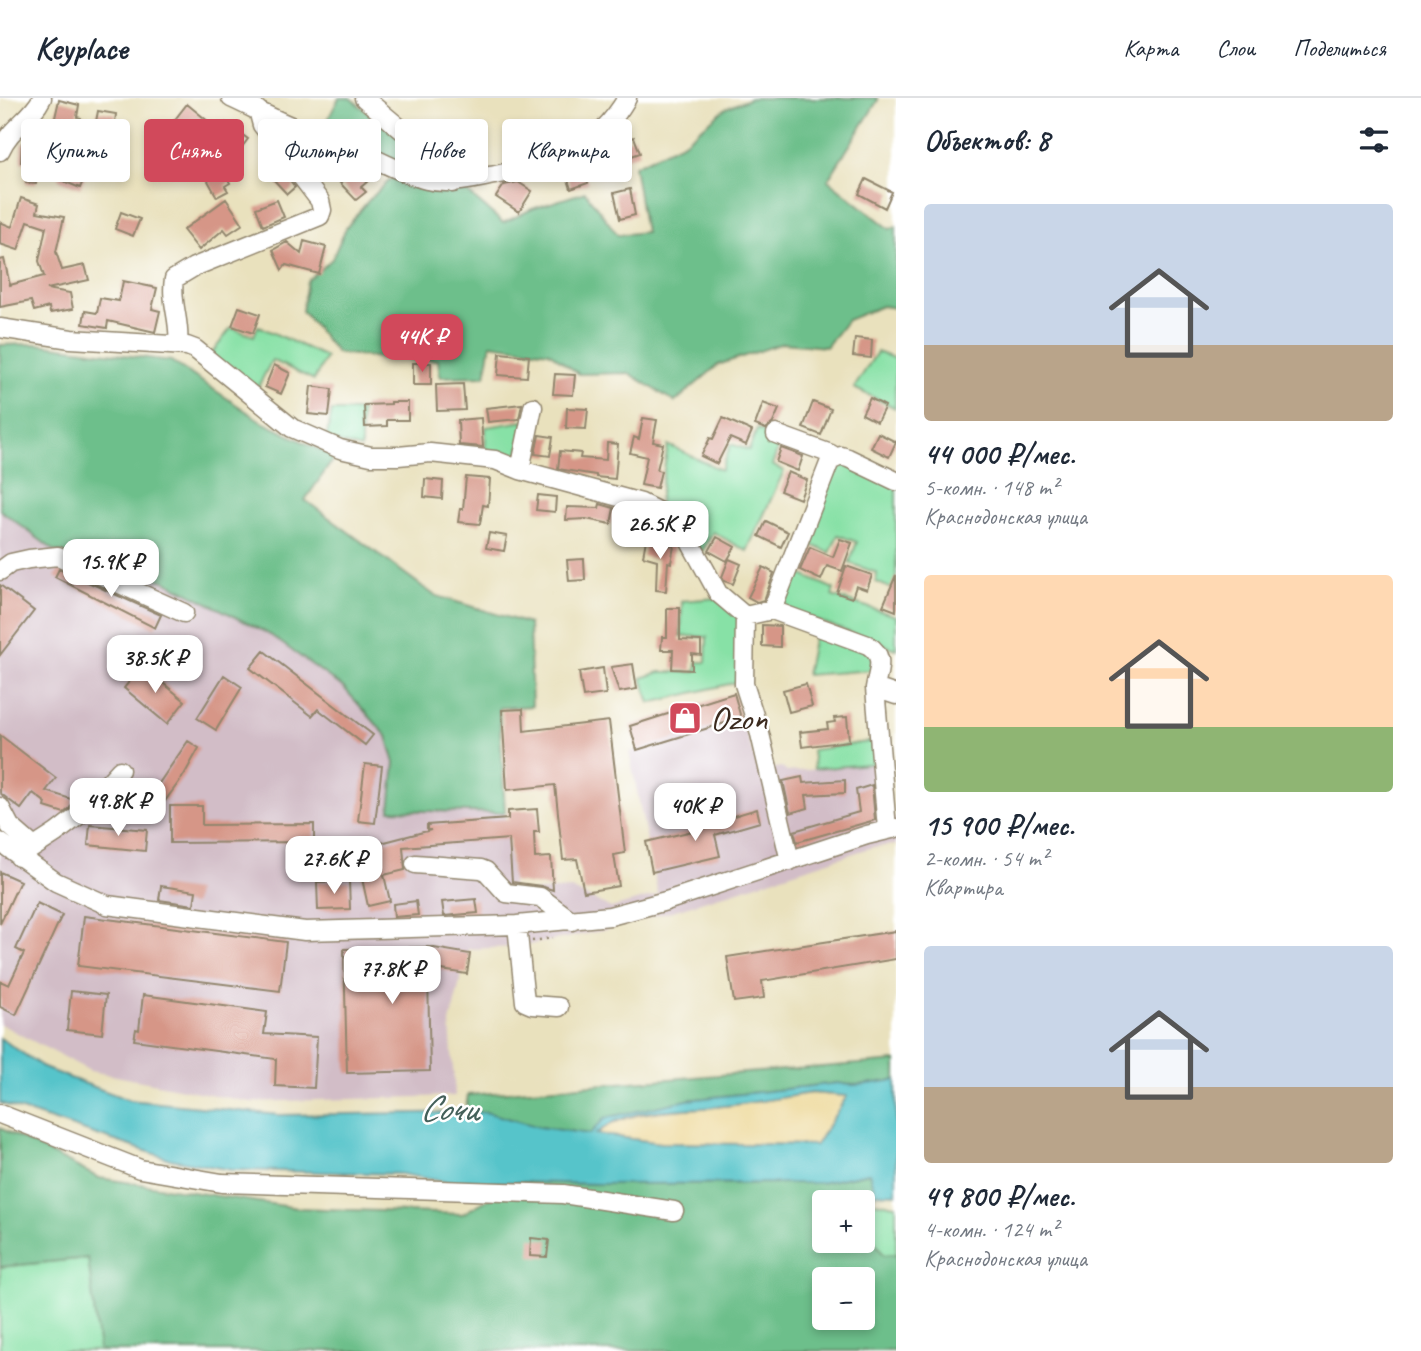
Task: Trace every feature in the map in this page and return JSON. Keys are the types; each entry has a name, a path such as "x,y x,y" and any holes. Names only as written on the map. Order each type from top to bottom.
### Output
{"street":[{"path":"0,151 6,137 37,109 42,98"},
{"path":"231,98 299,130 340,143 425,180 453,183 537,167 563,158 599,135 627,98"},
{"path":"364,98 435,157 453,183"},
{"path":"178,345 179,335 172,294 174,279 194,267 320,216 320,201 262,125 258,110"},
{"path":"0,328 71,339 178,345 195,349 292,428 340,449 372,456 430,453 495,460 520,470 641,503 679,522 718,593 745,616"},
{"path":"520,470 533,407"},
{"path":"776,434 831,454"},
{"path":"772,610 830,461 841,456 848,458 896,481"},
{"path":"0,571 11,563 58,556 184,613"},
{"path":"0,807 27,852 56,882 107,905 305,931 517,925 610,916 891,829 875,688 880,656 878,651 772,610 745,616"},
{"path":"745,616 744,684 760,734 790,860"},
{"path":"875,688 896,695"},
{"path":"27,852 78,816 120,770"},
{"path":"0,842 27,852"},
{"path":"415,864 481,869 506,893 540,897 572,921"},
{"path":"517,925 525,1002 559,1007"},
{"path":"0,1114 141,1168 222,1182 563,1194 674,1211"}],"shaded area":[{"path":"0,510 55,551 165,581 269,634 344,688 387,736 395,763 390,810 505,813 513,893 571,889 611,908 658,895 629,752 741,718 759,771 781,767 787,772 879,763 876,820 896,818 896,845 873,847 601,931 518,947 468,949 450,1023 455,1096 250,1102 90,1071 0,1024"}],"green space":[{"path":"339,98 350,98 377,119 328,119"},
{"path":"751,98 877,98 828,180 890,229 896,226 896,308 882,306 847,320 826,347 783,343 718,365 675,402 629,373 579,374 549,352 491,344 485,376 440,377 438,360 411,359 401,344 381,358 337,353 302,311 307,281 332,259 346,228 368,201 395,175 395,182 413,182 422,188 466,191 503,223 532,209 585,192 618,235 645,232 634,166 684,142 726,108"},
{"path":"381,122 395,134 395,160 381,154"},
{"path":"258,326 326,357 314,380 272,360 254,395 209,357 231,328 254,336"},
{"path":"37,344 171,361 264,423 335,457 305,500 434,595 529,624 532,706 499,708 505,813 390,810 395,763 387,736 344,688 269,634 165,581 55,551 0,510 0,345"},
{"path":"877,352 896,359 895,408 854,388"},
{"path":"332,411 361,411 361,449 326,439"},
{"path":"525,421 517,464 485,455 486,427"},
{"path":"757,429 781,440 772,465 784,471 747,551 713,532 702,552 658,508 668,445 721,470 731,444 749,450"},
{"path":"847,461 896,487 896,591 876,582 877,573 849,563 857,542 838,535 830,553 803,541 834,465"},
{"path":"796,572 834,589 832,596 896,616 896,649 779,607"},
{"path":"717,598 741,618 738,682 650,703 642,678 660,672 696,672 697,662 706,662 707,637 681,636 682,601"},
{"path":"815,631 871,652 873,670 806,675"},
{"path":"875,741 879,763 814,769 812,750"},
{"path":"896,1061 896,1080 859,1085 838,1083 687,1100 590,1134 539,1127 485,1112 465,1113 468,1095"},
{"path":"0,1128 99,1178 298,1208 462,1214 518,1182 820,1183 870,1173 874,1190 812,1190 812,1253 875,1253 875,1242 884,1255 896,1254 896,1351 99,1351 88,1258 0,1267"},
{"path":"875,1202 896,1205 896,1254 884,1255 875,1242"},
{"path":"89,1258 99,1351 0,1351 0,1267"}],"sand":[{"path":"811,1093 847,1096 816,1145 661,1143 595,1134 623,1119 652,1112 715,1107"}],"water":[{"path":"0,1038 46,1069 129,1100 279,1115 485,1112 539,1127 590,1134 605,1118 687,1100 838,1083 859,1085 896,1080 896,1194 875,1193 869,1173 820,1183 457,1184 401,1174 231,1170 170,1159 0,1103","holes":["811,1093 847,1096 816,1145 661,1143 596,1134 608,1125 637,1114 727,1106"]}],"building":[{"path":"59,100 79,105 77,117 81,119 55,119"},
{"path":"187,104 205,119 175,119"},
{"path":"98,111 116,114 115,119 96,119"},
{"path":"634,137 640,153 632,156"},
{"path":"866,179 892,192 885,208 859,194"},
{"path":"65,182 82,182 80,188"},
{"path":"209,182 229,182 225,186 228,191 217,197"},
{"path":"276,182 291,182 295,187 287,194"},
{"path":"367,182 361,187 366,192 356,200 340,183"},
{"path":"518,182 532,191 519,212 496,197 504,185"},
{"path":"569,182 588,182 588,183 571,189"},
{"path":"630,189 635,215 620,219 614,193"},
{"path":"21,198 39,204 37,212 64,217 56,252 62,270 85,265 89,280 47,289 70,293 73,309 50,313 49,307 34,311 31,301 0,307 0,260 4,259 10,285 44,276 39,261 46,227 28,221 18,250 0,244 0,222 12,227"},
{"path":"226,199 243,224 228,234 224,229 199,250 183,230"},
{"path":"277,200 284,217 263,226 256,208"},
{"path":"121,212 140,219 133,236 115,229"},
{"path":"304,241 326,247 319,274 286,265 282,270 273,250 287,242 301,254"},
{"path":"123,281 157,288 152,309 160,311 155,332 108,321 107,328 83,324 85,311 97,313 100,298 119,301"},
{"path":"239,307 260,314 253,333 232,326"},
{"path":"855,338 872,340 871,358 853,356"},
{"path":"500,353 529,356 527,377 498,375"},
{"path":"413,363 431,363 431,385 413,385"},
{"path":"274,365 290,373 281,394 265,387"},
{"path":"555,374 575,375 573,395 553,394"},
{"path":"463,384 465,410 437,411 436,385"},
{"path":"311,386 332,389 329,416 308,414"},
{"path":"870,398 885,406 877,422 862,414"},
{"path":"408,402 408,420 387,420 387,426 365,427 364,405"},
{"path":"813,402 831,409 821,435 803,428"},
{"path":"763,403 779,409 773,423 766,429 755,425"},
{"path":"522,404 519,419 488,422 486,408"},
{"path":"567,408 588,409 586,429 566,428"},
{"path":"481,418 483,447 459,445 458,420"},
{"path":"643,418 657,420 653,442 663,444 657,470 661,471 657,488 641,485 647,457 630,453 634,437 639,439"},
{"path":"723,418 752,431 746,445 730,438 717,464 701,456"},
{"path":"878,433 896,442 889,457 871,448"},
{"path":"539,435 553,437 550,456 535,454"},
{"path":"607,443 618,444 615,479 558,469 560,451 581,453 580,458 606,460"},
{"path":"781,448 803,456 798,471 776,462"},
{"path":"788,472 807,480 800,499 780,491"},
{"path":"466,477 490,479 488,506 483,505 480,524 458,522 460,509 463,509"},
{"path":"425,479 443,481 442,499 424,497"},
{"path":"538,495 556,497 555,512 536,510"},
{"path":"600,504 614,508 611,524 586,519 566,520 567,507 599,508"},
{"path":"766,521 788,532 781,547 759,536"},
{"path":"489,533 507,536 504,551 486,548"},
{"path":"717,537 735,547 727,561 709,551"},
{"path":"840,539 852,543 842,571 827,566 821,580 800,570 810,547 833,557"},
{"path":"646,540 674,546 671,563 668,562 666,591 656,590 657,560 643,556"},
{"path":"584,559 585,580 569,581 567,560"},
{"path":"729,559 741,564 733,584 724,581 722,577"},
{"path":"846,566 872,575 867,590 856,586 852,598 837,593"},
{"path":"763,567 774,573 764,600 757,602 748,597"},
{"path":"59,569 161,615 155,628 55,577"},
{"path":"896,575 896,611 883,606"},
{"path":"0,585 34,611 0,655"},
{"path":"667,608 680,608 680,640 701,641 701,655 692,654 692,670 672,669 673,650 661,650 662,637 667,637"},
{"path":"762,625 780,626 780,647 762,646"},
{"path":"264,651 373,735 365,745 318,709 312,716 250,668"},
{"path":"633,664 637,689 619,692 611,667"},
{"path":"142,666 185,701 167,724 124,688"},
{"path":"603,668 606,694 583,697 579,672"},
{"path":"224,675 242,687 216,730 197,718"},
{"path":"806,684 812,706 789,712 783,690"},
{"path":"734,693 741,718 637,750 630,726"},
{"path":"523,709 524,731 609,721 625,853 614,855 619,886 584,892 577,859 563,860 555,785 507,790 502,710"},
{"path":"847,717 849,741 802,747 800,732 828,729 827,723 835,722 834,718"},
{"path":"0,735 56,778 46,791 74,800 70,808 64,813 45,807 46,803 33,793 21,809 0,793"},
{"path":"188,741 199,748 165,801 153,792"},
{"path":"365,764 382,766 375,823 358,821"},
{"path":"802,777 803,783 845,780 845,793 806,795 808,808 790,813 783,781"},
{"path":"872,785 875,820 797,842 794,831 859,812 856,790"},
{"path":"120,787 147,795 141,817 113,810"},
{"path":"170,806 202,806 202,825 314,824 314,842 170,843"},
{"path":"537,809 539,832 534,832 535,858 551,857 553,890 512,882 509,839 403,847 405,870 384,875 390,901 368,906 358,860 382,855 377,844 431,830 427,830 427,825 508,819 508,811"},
{"path":"757,809 760,822 715,835 720,856 652,872 646,842 718,825 717,821"},
{"path":"90,825 147,830 145,851 88,845"},
{"path":"0,872 20,881 0,924"},
{"path":"349,881 350,909 318,910 317,882"},
{"path":"161,886 196,891 194,905 159,900"},
{"path":"476,899 478,913 444,916 442,902"},
{"path":"416,901 418,915 394,917 393,904"},
{"path":"37,903 62,915 16,1015 0,1007 0,981 9,985 24,953 16,949"},
{"path":"84,916 286,942 280,991 78,966"},
{"path":"896,931 896,959 762,981 764,998 734,1002 727,957"},
{"path":"434,947 470,954 467,974 435,969 435,975 428,975 430,1071 347,1073 344,949"},
{"path":"71,991 106,995 102,1034 67,1030"},
{"path":"143,995 267,1012 264,1034 317,1037 314,1088 275,1086 276,1059 134,1040 136,1029 139,1030"},
{"path":"531,1238 549,1240 547,1257 530,1256"}],"place":[{"name":"Ozon","path":"685,718"}],"water label":[{"name":"Сочи","path":"449,1108"}]}
